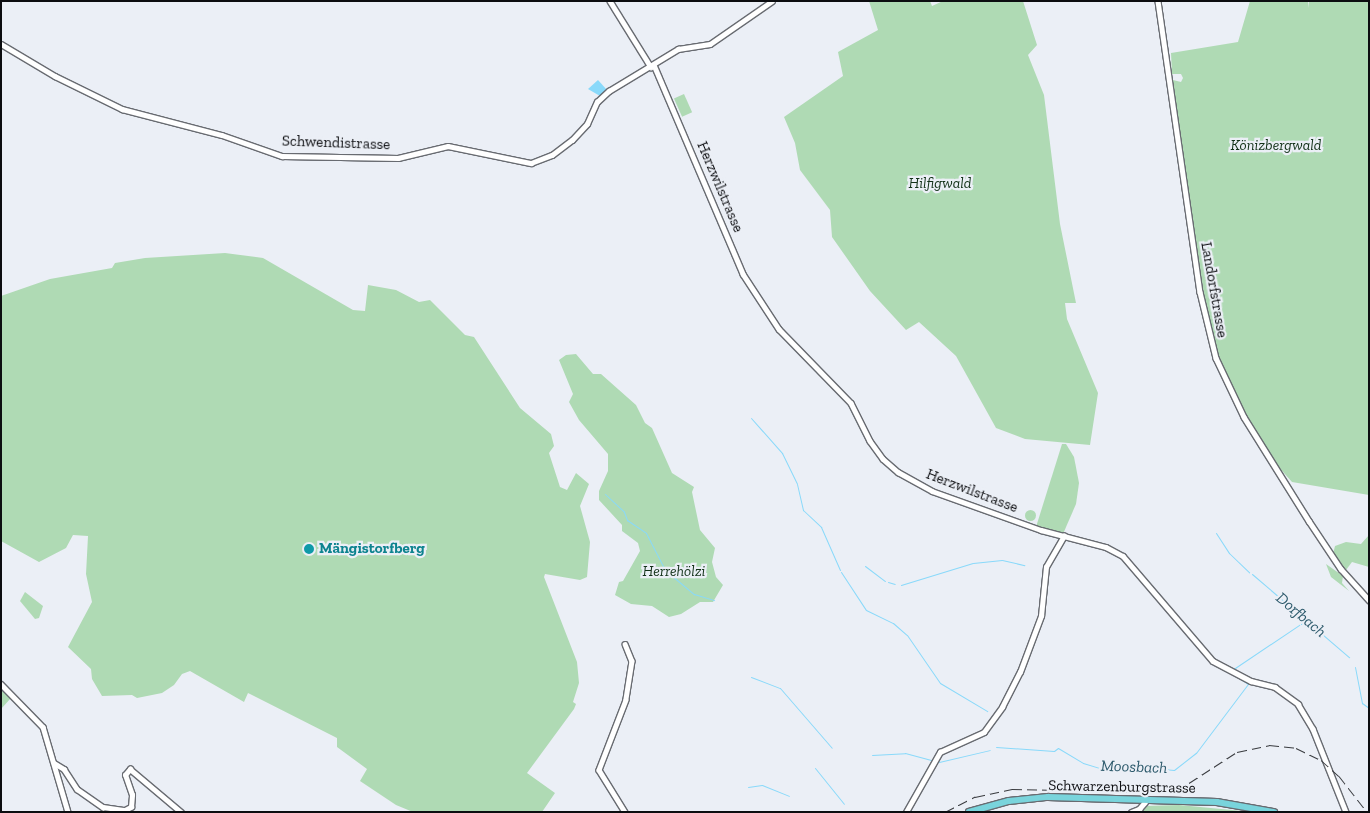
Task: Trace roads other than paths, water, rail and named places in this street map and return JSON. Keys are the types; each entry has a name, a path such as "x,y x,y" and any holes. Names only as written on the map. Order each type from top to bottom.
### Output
{"main road":[{"name":"Schwarzenburgstrasse","path":"969,812 1000,803 1039,798 1144,802 1217,802 1274,812"}],"street":[{"name":"Herzwilstrasse","path":"610,1 652,66 743,274 779,329 851,403 870,441 883,459 898,472 932,491 1064,536 1118,552 1178,616 1213,660 1251,681 1275,687 1293,699 1313,729 1346,812"},
{"name":"Schwendistrasse","path":"1,44 55,76 133,114 296,157 398,158 448,146 490,152 519,162 535,162 552,155 578,134 604,95 678,49 706,46 772,1"},
{"name":"Landorfstrasse","path":"1158,1 1200,290 1213,351 1228,385 1262,446 1327,549 1369,600"},
{"path":"906,812 940,752 984,732 1002,707 1020,672 1041,616 1046,567 1064,536"},
{"path":"625,644 632,661 626,700 599,770 626,812"},
{"path":"1,684 40,722 68,812"},
{"path":"54,763 61,765 77,789 102,809 114,811 127,810 132,805 125,775 130,769 181,812"},
{"path":"1131,812 1140,809 1144,802"}],"water":[{"path":"598,80 607,90 600,96 588,89"}],"waterway":[{"path":"751,418 782,453 797,484 803,510 821,527 840,570"},
{"name":"Moosbach","path":"605,494 624,512 627,520 646,533 665,570 694,594 714,600"},
{"name":"Dorfbach","path":"1216,533 1229,553 1249,572"},
{"path":"901,585 973,563 1002,560 1024,565"},
{"path":"865,566 885,581"},
{"path":"841,572 866,610 893,623 907,635 940,683 987,711"},
{"name":"Dorfbach","path":"1252,574 1349,657"},
{"path":"888,582 895,584"},
{"name":"Moosbach","path":"1301,624 1306,621"},
{"name":"Moosbach","path":"1232,670 1299,625"},
{"name":"Dorfbach","path":"1355,667 1362,703 1369,708"},
{"name":"Moosbach","path":"996,747 1054,751 1058,748 1083,763 1103,769 1132,766 1174,770 1196,753 1248,684 1231,673"},
{"name":"Moosbach","path":"751,677 780,688 832,748"},
{"name":"Moosbach","path":"939,762 990,750"},
{"name":"Moosbach","path":"872,755 905,753 931,760"},
{"path":"815,768 844,804"},
{"path":"748,787 762,785 789,796"}],"railway":[{"path":"945,812 975,797 1012,789 1163,792 1189,783 1237,752 1269,745 1296,748 1321,760 1339,776 1367,812"}],"place":[{"name":"Mängistorfberg","path":"309,549"}],"park label":[{"name":"Könizbergwald","path":"1276,146"},
{"name":"Hilfigwald","path":"940,184"},
{"name":"Herrehölzi","path":"674,572"}]}
